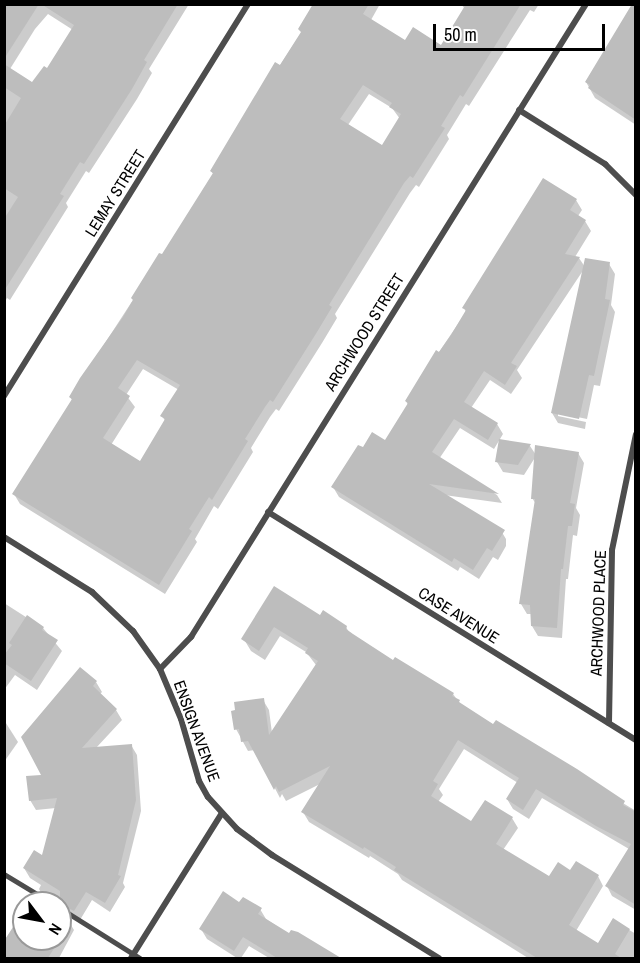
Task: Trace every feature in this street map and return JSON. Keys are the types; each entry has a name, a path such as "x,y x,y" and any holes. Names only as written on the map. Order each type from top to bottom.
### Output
{"street":[{"name":"LEMAY STREET","path":"4,396 248,4"},
{"name":"ARCHWOOD STREET","path":"160,669 191,637 586,4"},
{"path":"519,110 605,164 636,195"},
{"name":"ARCHWOOD PLACE","path":"609,723 612,550 636,434"},
{"name":"CASE AVENUE","path":"268,512 636,740"},
{"name":"ENSIGN AVENUE","path":"4,537 92,592 133,631 160,669 181,719 199,781 222,813 237,829 272,855 439,958"},
{"path":"132,956 222,813"}],"lane":[{"path":"4,874 32,891"},
{"path":"72,916 132,956 140,958"}],"building":[{"path":"4,4 39,4 4,59"},
{"path":"41,4 178,4 144,60 147,62 132,89 84,164 80,162 60,194 64,196 4,291 4,219 18,197 4,188 4,126 21,98 4,87 4,64 32,82 44,66 47,68 74,25"},
{"path":"313,4 369,4 363,14 405,40 413,27 441,45 466,4 521,4 463,97 460,95 441,126 445,128 413,178 410,176 404,183 329,305 332,307 317,332 273,402 270,400 245,439 248,441 212,500 209,497 189,529 192,531 159,585 12,494 72,399 69,397 80,378 123,317 133,300 131,298 159,253 162,254 213,173 210,171 275,62 280,65 301,32 298,29","holes":["363,85 392,103 389,107 401,114 382,145 340,119","137,360 180,385 160,416 165,419 140,461 103,438 130,396 118,388"]},
{"path":"632,4 636,4 636,120 588,88 590,85 585,82"},
{"path":"543,178 577,199 570,210 586,220 565,254 580,257 511,363 517,366 505,385 484,371 464,402 498,423 488,440 454,419 432,452 499,494 429,484 505,530 492,551 487,548 473,570 454,558 452,562 331,487 358,445 363,447 372,432 385,440 408,403 405,401 436,350 439,352 451,335 466,310 462,308"},
{"path":"585,258 610,262 605,299 610,300 594,376 589,375 579,419 551,413"},
{"path":"499,439 531,444 518,465 495,462"},
{"path":"535,445 579,452 570,503 575,504 572,526 568,526 563,569 561,569 557,628 531,626 530,605 519,604 535,499 531,499"},
{"path":"274,586 320,615 323,610 347,626 346,629 353,634 393,660 395,657 454,693 452,696 460,700 459,702 493,724 496,720 577,769 625,801 623,805 636,812 636,905 605,886 631,844 596,826 536,789 523,810 506,799 519,778 458,740 433,781 438,784 431,796 471,821 485,800 513,817 496,844 549,876 558,862 570,870 576,861 599,875 569,925 598,943 613,918 630,929 615,954 621,958 537,958 394,870 396,867 364,847 363,849 301,812 330,766 279,792 276,786 274,790 248,741 241,742 239,729 234,730 231,711 235,710 234,702 264,698 269,735 318,661 305,653 308,648 274,627 259,651 241,639"},
{"path":"27,615 44,627 42,630 58,640 31,681 4,663 4,655 12,645 9,643"},
{"path":"80,667 97,681 93,686 117,709 82,748 132,744 136,800 118,875 121,876 105,903 86,892 74,911 72,910 72,891 60,891 23,868 34,850 42,855 57,798 29,801 26,776 41,775 21,737"},
{"path":"223,891 239,902 243,897 262,908 258,914 289,933 291,930 298,932 341,958 277,958 243,937 234,951 199,929"},
{"path":"12,929 12,951 52,951 48,958 4,958 4,941"}]}
